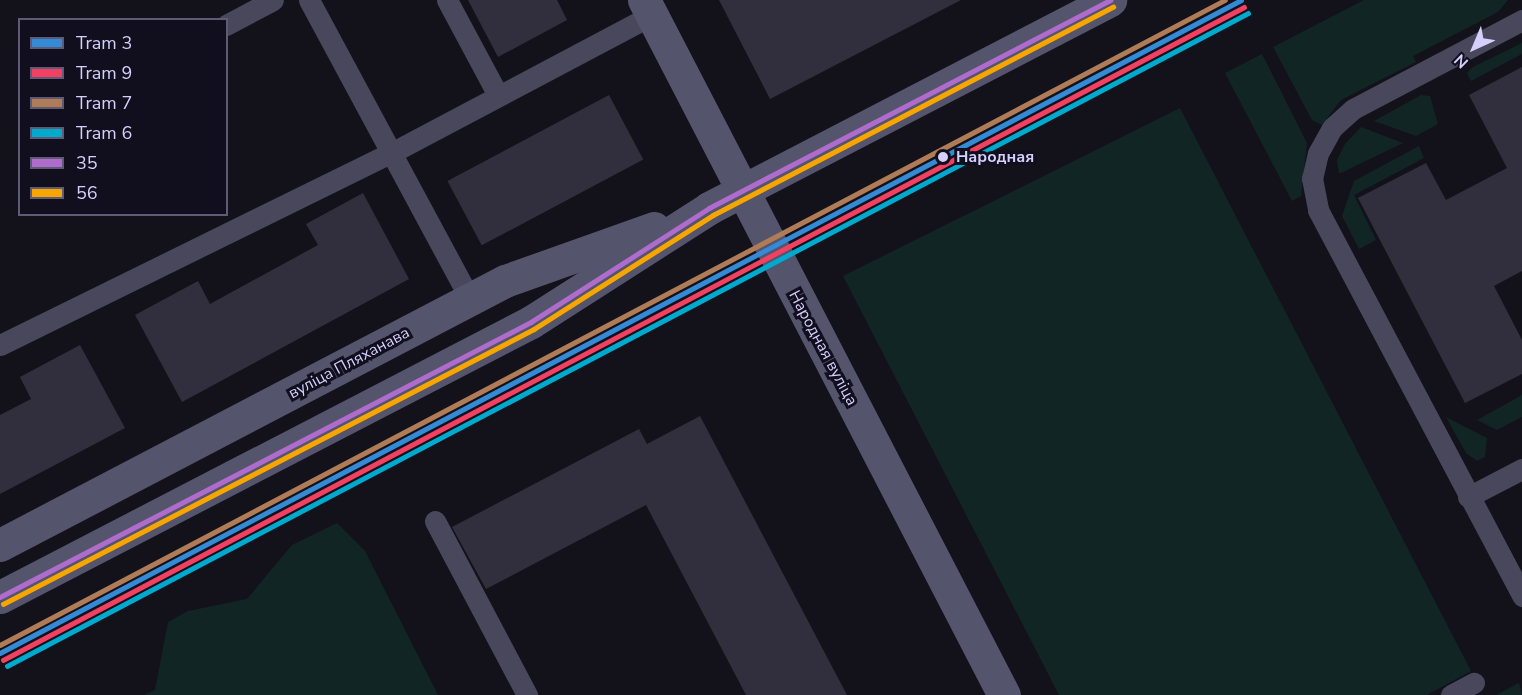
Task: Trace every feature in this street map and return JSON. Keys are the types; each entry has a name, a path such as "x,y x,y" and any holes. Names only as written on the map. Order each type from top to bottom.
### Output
{"main road":[{"name":"вуліца Пляханава","path":"0,597 531,322 709,208 1110,0"},
{"name":"Народная вуліца","path":"648,8 1004,695"},
{"name":"вуліца Пляханава","path":"0,545 505,281 709,208"}],"lane":[{"path":"228,24 273,0"},
{"path":"309,0 393,152 470,299"},
{"path":"447,0 498,95"},
{"path":"0,345 393,152 498,95 648,8"},
{"path":"1522,20 1353,109 1332,128 1318,153 1312,178 1318,210 1522,596"},
{"path":"1468,496 1522,469"},
{"path":"435,521 527,695"},
{"path":"1451,695 1474,682"}],"green space":[{"path":"1364,0 1508,0 1498,12 1413,56 1416,62 1341,100 1322,125 1312,120 1273,47"},
{"path":"1522,43 1522,54 1471,81 1467,73 1473,67"},
{"path":"1262,54 1307,143 1301,196 1292,201 1225,73"},
{"path":"1421,95 1430,96 1438,124 1416,136 1374,121"},
{"path":"1180,108 1471,671 1427,695 1059,695 843,276"},
{"path":"1361,127 1403,143 1339,174 1337,160 1345,144"},
{"path":"1419,146 1424,158 1354,195 1376,240 1359,249 1342,216 1354,181"},
{"path":"1522,395 1522,417 1497,430 1477,420"},
{"path":"1446,417 1487,438 1485,457 1477,461 1466,453"},
{"path":"337,523 365,551 438,695 144,695 155,690 168,622 188,611 247,599 292,545"},
{"path":"1519,683 1522,695 1496,695"}],"building":[{"path":"468,0 557,0 567,20 498,57"},
{"path":"719,0 961,0 770,99"},
{"path":"1522,67 1522,271 1494,286 1522,340 1522,374 1465,403 1358,198 1426,163 1446,200 1507,168 1469,95"},
{"path":"609,95 643,159 482,245 447,181"},
{"path":"363,193 409,279 182,402 135,315 198,281 210,304 318,245 306,224"},
{"path":"80,345 125,428 0,494 0,415 31,399 20,377"},
{"path":"700,416 847,695 746,695 646,505 486,589 452,527 639,429 647,444"}],"tram line":[{"name":"7","path":"0,645 1225,0"},
{"name":"3","path":"0,653 1241,0"},
{"name":"9","path":"3,660 1244,7"},
{"name":"6","path":"7,666 1248,13"}],"transit line":[{"name":"35","path":"0,597 531,322 709,208 1110,0"},
{"name":"56","path":"3,604 534,329 713,215 1113,7"}],"place":[{"name":"Народная","path":"943,157"}]}
